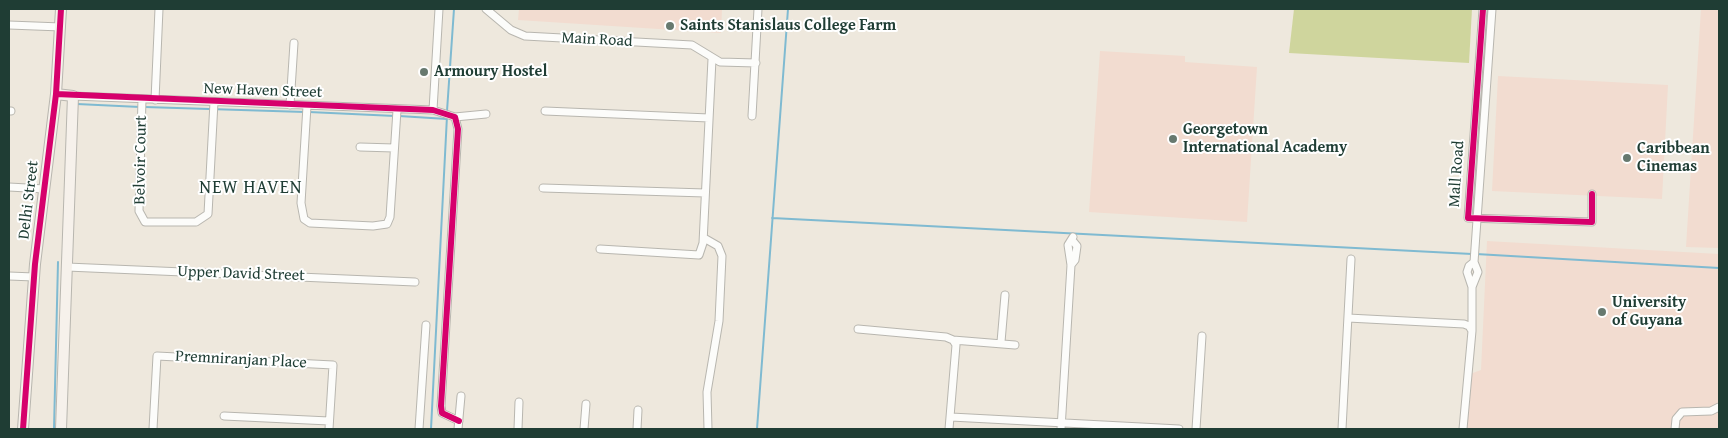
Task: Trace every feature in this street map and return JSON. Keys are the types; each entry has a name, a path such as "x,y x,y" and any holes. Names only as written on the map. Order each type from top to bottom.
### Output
{"street":[{"name":"Delhi Street","path":"23,429 34,277 56,94 62,9"},
{"path":"155,100 159,9"},
{"path":"437,111 439,9"},
{"name":"Main Road","path":"486,9 511,30 525,36 692,45 704,51 712,59"},
{"path":"752,116 758,9"},
{"name":"Mall Road","path":"1483,9 1468,218 1592,222 1592,194"},
{"name":"Mall Road","path":"1477,219 1492,9"},
{"path":"9,25 60,27"},
{"path":"290,106 294,43"},
{"path":"600,249 699,255 704,238 712,59 720,62 756,63"},
{"path":"56,94 73,102 61,429"},
{"name":"Belvoir Court","path":"142,100 139,211 145,222 196,222 208,214 214,102"},
{"name":"New Haven Street","path":"73,102 155,100 214,102 290,106 307,110 437,111 453,116"},
{"path":"307,110 301,203 302,214 308,222 373,226 387,224 390,217 397,112"},
{"path":"545,112 709,118"},
{"path":"459,421 442,414 441,406 458,129 453,116 486,114"},
{"path":"360,147 394,148"},
{"path":"9,187 45,188"},
{"path":"543,188 705,193"},
{"path":"1463,429 1472,331 1472,287 1478,272 1474,260 1477,219"},
{"path":"704,238 718,246 722,256 720,322 707,392 708,429"},
{"path":"1062,426 1071,265 1074,260 1076,246 1073,238"},
{"path":"1342,429 1351,259"},
{"name":"Upper David Street","path":"67,267 415,282"},
{"path":"9,276 34,277"},
{"path":"1001,342 1005,295"},
{"path":"1348,318 1464,324 1472,331"},
{"path":"419,429 426,325"},
{"path":"858,329 946,337 954,340 1015,344"},
{"path":"1196,429 1202,336"},
{"path":"949,429 956,345 954,340"},
{"name":"Premniranjan Place","path":"153,429 157,356 333,365 329,425"},
{"path":"458,429 461,396"},
{"path":"518,429 519,402"},
{"path":"584,429 586,404"},
{"path":"1675,429 1676,419 1682,412 1712,411 1719,407"},
{"path":"637,429 638,410"},
{"path":"224,416 329,425"},
{"path":"951,417 1062,426 1179,429"}],"shaded area":[{"name":"Saints Stanislaus College Farm","path":"519,9 722,9 721,33 518,20"},
{"path":"1701,9 1719,9 1719,248 1686,247"},
{"name":"Georgetown International Academy","path":"1100,51 1185,56 1185,62 1257,67 1247,222 1089,212"},
{"path":"1498,76 1668,85 1662,199 1492,191"},
{"name":"University of Guyana","path":"1487,241 1719,254 1719,429 1467,429 1470,374 1481,370"}],"green space":[{"path":"1294,9 1472,9 1469,63 1289,53"}],"waterway":[{"path":"447,111 454,9"},
{"path":"757,429 788,9"},
{"path":"77,104 140,107"},
{"path":"145,107 305,112"},
{"path":"309,112 395,116"},
{"path":"399,116 447,119"},
{"path":"431,429 447,116"},
{"path":"772,218 1472,254"},
{"path":"1476,254 1719,268"},
{"path":"54,429 58,262"}],"cycle path":[{"path":"23,429 35,264 56,94 61,9"},
{"path":"1483,9 1468,218 1592,222 1592,194"},
{"path":"56,94 433,110 455,117 458,129 441,406 442,413 459,421"}],"place":[{"name":"Saints Stanislaus College Farm","path":"670,26"},
{"name":"Armoury Hostel","path":"424,72"},
{"name":"Georgetown International Academy","path":"1173,139"},
{"name":"Caribbean Cinemas","path":"1627,158"},
{"name":"University of Guyana","path":"1602,312"}],"district":[{"name":"NEW HAVEN","path":"251,188"}]}
